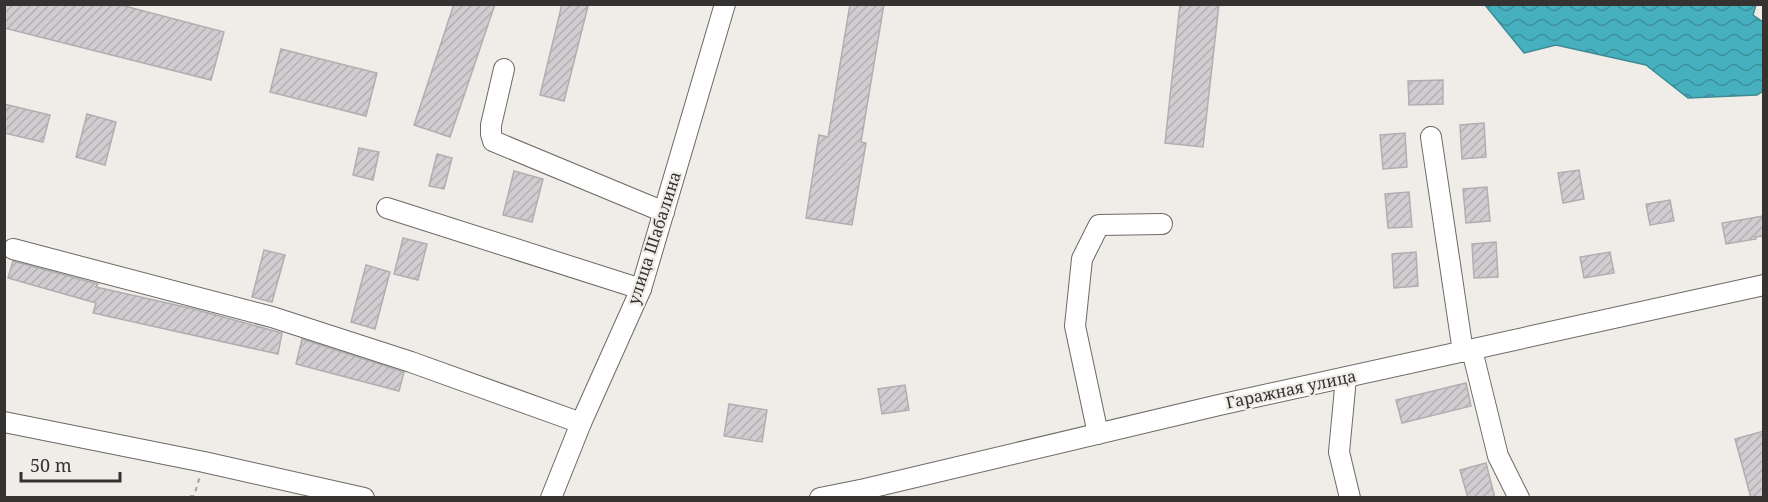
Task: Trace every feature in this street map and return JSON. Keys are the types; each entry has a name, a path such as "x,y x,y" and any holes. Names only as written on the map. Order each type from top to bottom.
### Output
{"street":[{"name":"улица Шабалина","path":"551,498 640,289 725,4"},
{"path":"504,69 491,125 494,141 664,212"},
{"path":"1431,137 1468,351 1498,456 1519,498"},
{"path":"387,208 640,289"},
{"path":"1098,434 1076,326 1082,260 1099,225 1162,224"},
{"path":"13,249 272,317 411,362 581,423"},
{"name":"Гаражная улица","path":"820,498 866,493 1098,434 1759,289"},
{"path":"1346,378 1339,452 1350,498"},
{"path":"4,422 204,462 364,498"}],"path":[{"path":"172,498 194,496 204,462"}],"water":[{"path":"1485,5 1756,5 1753,15 1763,22 1763,91 1757,95 1688,98 1646,65 1556,45 1524,53"}],"building":[{"path":"4,4 117,4 224,32 211,80 4,28"},
{"path":"454,4 495,4 450,137 414,125"},
{"path":"562,4 588,6 564,101 540,95"},
{"path":"850,4 884,4 861,142 866,143 852,225 806,218 819,135 828,137"},
{"path":"1180,4 1219,4 1203,147 1165,143"},
{"path":"281,49 377,73 366,116 270,92"},
{"path":"1443,80 1443,104 1409,105 1408,81"},
{"path":"4,104 50,115 43,142 4,133"},
{"path":"87,114 116,122 105,165 76,157"},
{"path":"1484,123 1486,157 1462,159 1460,125"},
{"path":"1405,133 1407,167 1383,169 1380,135"},
{"path":"359,148 379,152 373,180 353,175"},
{"path":"437,154 452,158 444,189 429,186"},
{"path":"1579,170 1584,199 1563,203 1558,173"},
{"path":"514,171 543,179 532,222 503,215"},
{"path":"1487,187 1490,221 1466,223 1463,189"},
{"path":"1409,192 1412,227 1388,228 1385,194"},
{"path":"1670,200 1674,221 1650,225 1646,204"},
{"path":"1764,216 1764,236 1726,244 1722,223"},
{"path":"403,238 427,244 418,280 394,274"},
{"path":"1496,242 1498,277 1474,278 1472,244"},
{"path":"264,250 285,255 272,302 252,297"},
{"path":"1416,252 1418,286 1394,288 1392,254"},
{"path":"1610,252 1614,273 1584,278 1580,257"},
{"path":"13,261 98,284 96,287 194,309 282,333 278,354 93,313 96,303 8,278"},
{"path":"366,265 390,272 375,329 351,322"},
{"path":"302,339 404,372 399,391 296,364"},
{"path":"1466,383 1471,406 1402,423 1396,400"},
{"path":"905,385 909,410 882,414 878,389"},
{"path":"729,404 767,410 762,442 724,436"},
{"path":"1764,431 1764,498 1751,498 1735,439"},
{"path":"1486,463 1495,498 1468,498 1460,470"}]}
